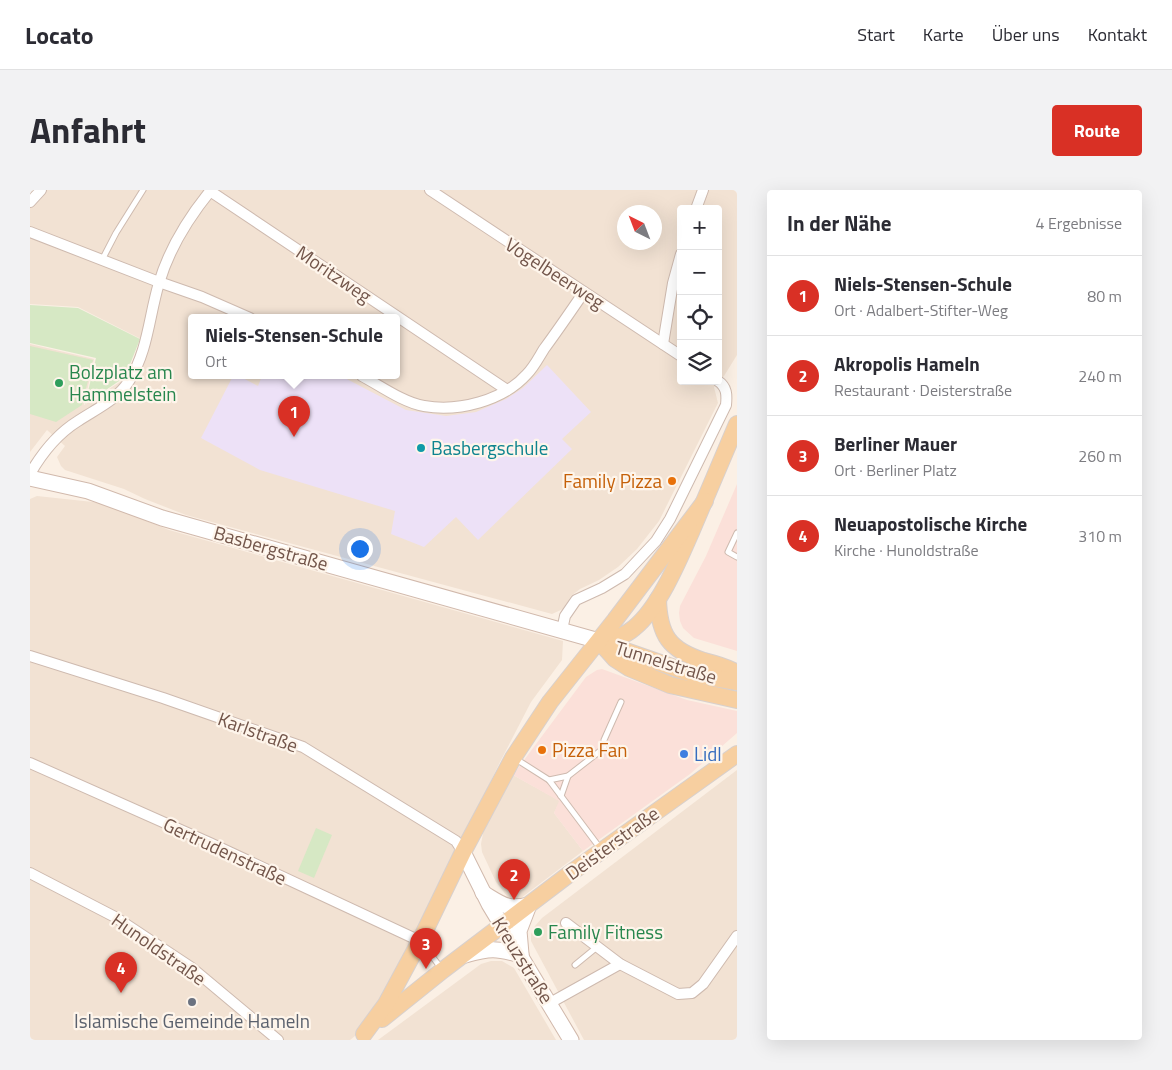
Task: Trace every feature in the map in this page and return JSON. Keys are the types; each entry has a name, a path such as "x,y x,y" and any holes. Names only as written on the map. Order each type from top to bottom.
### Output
{"main road":[{"path":"599,641 617,638 633,629 642,621 658,599 678,563 737,424"},
{"name":"Basbergstraße","path":"30,476 88,491 162,518 599,641"},
{"path":"360,1037 386,1004 513,758 550,702 599,641 705,501"},
{"path":"658,599 660,625 670,643 691,657 729,668 737,673"},
{"name":"Tunnelstraße","path":"599,641 692,674 737,682"},
{"name":"Tunnelstraße","path":"599,641 615,659 629,668 670,685 737,700"},
{"name":"Deisterstraße","path":"723,763 737,748"},
{"name":"Deisterstraße","path":"360,1037 529,904 737,754"},
{"name":"Kreuzstraße","path":"463,852 482,892 571,1040"},
{"path":"482,892 504,905 515,908 529,904"},
{"path":"461,956 485,949 495,949 521,955 519,931 529,904"}],"street":[{"path":"30,202 41,190"},
{"name":"Vogelbeerweg","path":"430,190 677,353"},
{"path":"697,205 703,190"},
{"path":"30,476 40,457 56,437 77,421 103,406 129,382 148,336 159,282 170,255 184,229 211,191"},
{"name":"Moritzweg","path":"211,191 394,314"},
{"path":"30,232 202,297 241,314"},
{"path":"663,344 677,268"},
{"path":"368,379 422,406 448,408 465,406 490,398 507,390 527,375 584,292"},
{"name":"Moritzweg","path":"400,318 507,390"},
{"path":"562,630 571,604 625,574 656,541 670,519 726,405 728,394 722,385"},
{"name":"Karlstraße","path":"30,656 162,698 303,747 456,841 463,852"},
{"name":"Gertrudenstraße","path":"30,763 210,843 420,941"},
{"name":"Hunoldstraße","path":"30,873 115,917 192,968 278,1040"},
{"path":"566,923 620,964 678,994 692,993 703,984 737,936"},
{"path":"550,1003 620,964"}],"lane":[{"path":"102,260 116,233 143,190"},
{"path":"737,533 728,552 737,556"},
{"path":"549,780 568,776 604,748 604,740 621,702"},
{"path":"513,758 549,780 602,850"},
{"path":"561,796 568,776"},
{"path":"420,941 443,970"},
{"path":"575,965 598,947"}],"shaded area":[{"path":"30,190 737,190 737,355 722,378 722,205 677,205 677,385 716,385 714,387 718,403 659,521 637,549 618,567 599,580 580,589 571,596 563,609 552,614 186,515 124,489 65,470 57,457 65,446 47,430 30,452 30,344 94,359 84,405 126,378 141,339 78,307 30,304"},
{"path":"547,365 591,412 562,439 572,449 478,540 456,517 424,547 391,534 395,511 260,470 201,438 231,379 245,379 258,386 261,379 347,379 406,410 446,416 476,412 506,399 523,388"},
{"path":"737,484 737,651 694,638 683,628 679,613 680,606 706,556"},
{"path":"37,496 93,502 112,507 169,530 563,641 562,660 531,702 384,1002 360,1032 350,1040 30,1040 30,499"},
{"path":"602,669 687,700 737,711 737,733 690,774 583,851 554,813 559,801 513,775 586,677"},
{"path":"737,770 737,1040 584,1040 531,941 531,934 535,926 542,918"},
{"path":"513,775 560,801 554,813 583,851 517,901 510,900 496,882 482,852 481,844 484,828"},
{"path":"491,961 502,961 514,968 556,1040 378,1040 481,964"}],"green space":[{"path":"30,305 78,308 140,339 125,377 85,404 96,358 30,343"},
{"name":"Bolzplatz am Hammelstein","path":"30,346 93,360 82,405 56,422 30,414"},
{"path":"316,828 332,835 314,878 298,871"}],"place":[{"name":"Bolzplatz am Hammelstein","path":"59,383"},
{"name":"Niels-Stensen-Schule","path":"294,437"},
{"name":"Basbergschule","path":"421,448"},
{"name":"Family Pizza","path":"672,481"},
{"name":"Pizza Fan","path":"542,750"},
{"name":"Lidl","path":"684,754"},
{"name":"Akropolis Hameln","path":"514,900"},
{"name":"Family Fitness","path":"538,932"},
{"name":"Berliner Mauer","path":"426,969"},
{"name":"Neuapostolische Kirche","path":"121,993"},
{"name":"Islamische Gemeinde Hameln","path":"192,1002"}]}
